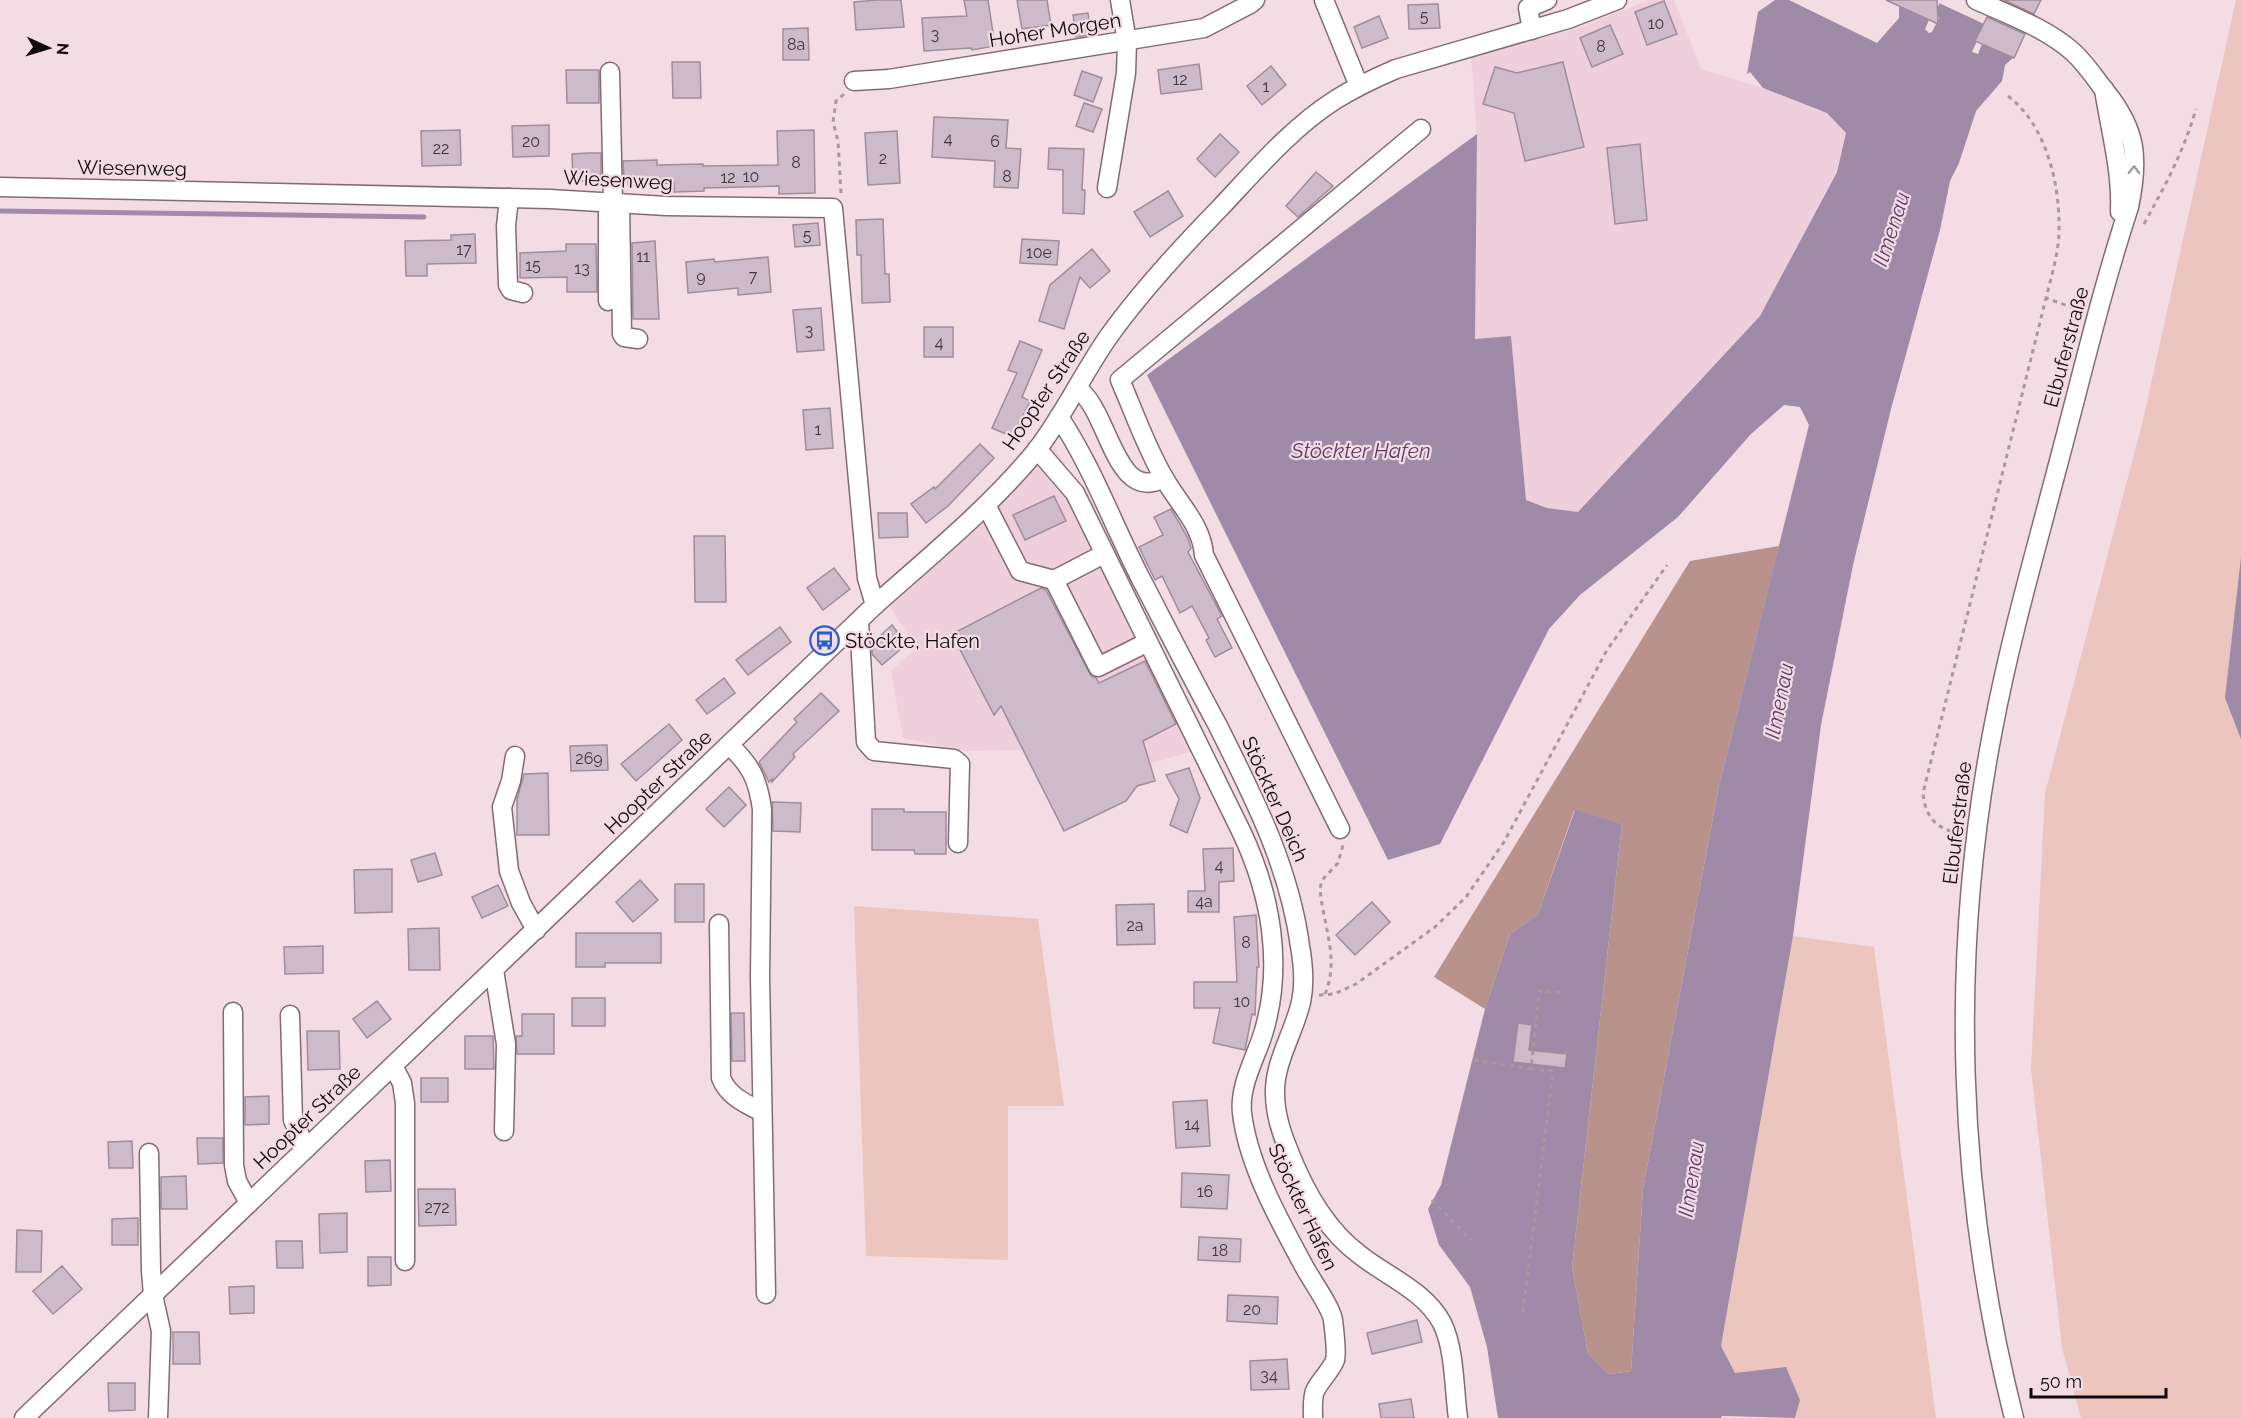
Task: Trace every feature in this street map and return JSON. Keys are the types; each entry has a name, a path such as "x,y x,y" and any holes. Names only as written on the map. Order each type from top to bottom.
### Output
{"street":[{"path":"1107,188 1126,73 1127,42 1120,0"},
{"name":"Hoher Morgen","path":"855,81 889,79 1204,28 1255,0"},
{"path":"1324,0 1359,86"},
{"path":"1532,30 1528,8 1547,0"},
{"name":"Hoopter Straße","path":"33,1415 153,1295 875,605 986,505 1037,449 1107,339 1136,299 1193,235 1283,144 1333,101 1396,69 1568,19 1617,0"},
{"name":"Elbuferstraße","path":"1976,0 2061,42 2075,53 2096,77 2104,89 2108,122 2118,163 2120,208 2117,246 2002,687 1988,759 1977,835 1966,969 1965,1042 1972,1186 1997,1344 2014,1418"},
{"path":"610,72 614,202 622,334 624,337 638,339"},
{"path":"1340,829 1203,555 1203,542 1183,504 1164,478 1120,380 1421,129"},
{"name":"Wiesenweg","path":"0,188 509,198 614,202 666,207 833,207"},
{"path":"509,198 506,226 508,285 511,290 523,293"},
{"path":"608,302 614,202"},
{"path":"833,207 867,578 875,605"},
{"path":"1077,388 1087,395 1099,415 1123,468 1130,477 1145,483 1155,483 1164,478"},
{"name":"Stöckter Deich","path":"1059,417 1088,465 1134,565 1255,798 1284,872 1301,948 1302,994 1279,1065 1275,1085 1276,1110 1288,1149 1311,1196 1342,1241 1423,1298 1443,1326 1453,1372 1458,1418"},
{"name":"Stöckter Hafen","path":"1037,449 1075,494 1241,831 1262,881 1271,926 1273,977 1266,1023 1244,1088 1241,1111 1257,1170 1286,1231 1333,1317 1335,1360 1314,1393 1310,1418"},
{"path":"986,505 1020,571 1054,580 1104,554"},
{"path":"1054,580 1098,668 1148,642"},
{"path":"859,621 866,742 874,751 954,759 960,764 958,843"},
{"path":"729,745 745,760 759,786 762,809 760,977 766,1294"},
{"path":"515,756 511,781 502,807 509,871 521,903 536,930"},
{"path":"719,924 721,1078 724,1086 741,1102 762,1112"},
{"path":"494,970 506,1044 504,1131"},
{"path":"233,1012 234,1165 237,1181 249,1203"},
{"path":"290,1015 293,1120 306,1149"},
{"path":"393,1066 402,1083 405,1103 405,1261"},
{"path":"149,1153 153,1295 161,1331 158,1418"}],"path":[{"path":"833,207 841,198 838,141 833,122 834,108 836,100 855,81"},
{"path":"1977,835 1951,832 1936,825 1926,811 1923,793 2046,298 2058,248 2060,226 2053,175 2034,125 2021,106 2008,96"},
{"path":"2139,231 2174,172 2196,109"},
{"path":"2046,298 2098,317"},
{"path":"1302,994 1334,994 1356,984 1435,927 1466,897 1504,842 1607,650 1667,565"},
{"path":"1325,994 1332,975 1332,962 1320,889 1322,880 1338,863 1343,846 1340,829"},
{"path":"1531,1069 1539,991 1564,993"},
{"path":"1474,1060 1553,1071 1523,1312"},
{"path":"1432,1200 1471,1240"}],"shaded area":[{"path":"1649,0 1674,0 1701,69 1763,88 1827,113 1846,133 1836,172 1760,316 1578,512 1547,508 1526,500 1511,337 1475,339 1477,134 1471,56 1576,29"},
{"path":"2236,0 2241,0 2241,1418 2081,1418 2062,1348 2031,1069 2045,793 2143,420"},
{"path":"1055,446 1207,747 1149,764 1155,781 1130,789 1131,794 1126,801 1064,831 1024,750 965,751 903,738 891,671 916,648 889,605"},
{"path":"1779,546 1719,786 1643,1189 1631,1371 1609,1374 1588,1353 1572,1267 1622,824 1574,811 1538,914 1510,934 1485,1009 1434,977 1690,561"},
{"path":"854,906 1038,919 1064,1106 1008,1106 1008,1260 866,1256"},
{"path":"1793,936 1874,947 1936,1418 1795,1418 1800,1400 1786,1368 1735,1373 1721,1346"}],"water":[{"name":"Ilmenau","path":"1775,0 1789,0 1877,43 1899,18 1899,6 1929,20 1925,29 1929,33 1932,32 1939,18 1936,11 1941,0 1995,0 1972,52 1978,54 1982,44 2013,58 2005,65 2002,81 1976,111 1959,163 1950,181 1940,230 1891,409 1853,565 1821,725 1793,936 1721,1346 1735,1373 1786,1367 1800,1400 1795,1418 1722,1416 1721,1418 1498,1418 1487,1347 1470,1287 1439,1245 1428,1209 1441,1185 1485,1009 1510,934 1538,914 1575,810 1622,824 1572,1267 1588,1353 1609,1374 1631,1371 1643,1189 1719,786 1809,425 1800,407 1784,405 1751,434 1678,517 1580,595 1549,629 1440,844 1388,860 1147,375 1477,134 1475,339 1511,336 1526,500 1547,508 1578,512 1760,316 1837,172 1846,133 1827,113 1763,88 1750,72 1747,74 1758,12"},
{"path":"2241,557 2241,739 2225,698"}],"pier":[{"path":"1939,0 1998,0 1987,23 1984,24 1939,3"}],"building":[{"path":"901,0 904,27 856,30 854,2"},
{"path":"964,0 988,0 995,46 972,50 971,48 924,51 922,18 967,16"},
{"path":"1017,0 1047,0 1051,25 1022,29"},
{"path":"1886,0 1937,0 1938,24"},
{"path":"2004,0 2041,0 2034,14"},
{"path":"1664,1 1677,34 1647,45 1635,12"},
{"path":"1438,4 1440,28 1409,29 1408,5"},
{"path":"1088,13 1091,35 1076,37 1073,15"},
{"path":"1379,16 1388,38 1362,48 1354,27"},
{"path":"1987,17 2025,34 2014,58 1975,41"},
{"path":"1610,25 1623,54 1592,67 1580,38"},
{"path":"808,28 809,60 783,60 783,29"},
{"path":"672,62 700,62 701,98 673,98"},
{"path":"1563,62 1584,147 1525,161 1514,113 1483,104 1495,67 1517,73"},
{"path":"1199,64 1202,89 1161,94 1158,70"},
{"path":"1271,66 1286,85 1262,105 1247,86"},
{"path":"566,70 599,70 599,103 567,103"},
{"path":"1082,71 1102,78 1093,102 1074,95"},
{"path":"1084,103 1102,109 1093,132 1076,126"},
{"path":"934,117 1008,120 1006,148 1021,149 1018,188 994,187 995,161 932,157"},
{"path":"549,125 549,156 513,157 512,126"},
{"path":"460,130 461,165 422,166 421,131"},
{"path":"814,130 815,193 779,194 779,186 704,188 704,191 674,192 674,183 628,185 628,180 624,180 623,161 657,160 657,165 778,165 777,131"},
{"path":"897,131 900,183 868,185 865,133"},
{"path":"1220,134 1239,152 1215,177 1197,159"},
{"path":"1640,144 1647,220 1615,224 1607,148"},
{"path":"1049,148 1084,149 1082,190 1085,190 1084,214 1063,213 1063,170 1048,169"},
{"path":"601,153 601,181 573,181 572,154"},
{"path":"1316,172 1333,186 1298,217 1286,206"},
{"path":"1168,191 1183,216 1150,237 1134,212"},
{"path":"883,219 885,274 889,274 890,302 862,303 861,255 857,255 856,220"},
{"path":"818,223 820,245 795,247 793,225"},
{"path":"475,234 476,263 427,264 427,276 406,276 405,241 451,240 451,235"},
{"path":"1022,239 1059,241 1057,265 1020,263"},
{"path":"655,241 659,319 633,319 632,243"},
{"path":"566,244 596,244 597,292 567,292 567,277 520,278 520,253 566,251"},
{"path":"1092,249 1110,271 1090,288 1080,277 1064,329 1039,321 1050,285"},
{"path":"768,257 771,292 738,295 738,288 688,293 686,262"},
{"path":"821,308 824,350 797,352 793,310"},
{"path":"924,327 953,327 953,357 924,357"},
{"path":"1020,341 1042,350 1022,397 1030,401 1013,437 992,428 1017,373 1008,370"},
{"path":"830,408 833,448 806,450 803,410"},
{"path":"980,444 994,458 948,506 926,523 911,504 934,487 935,489"},
{"path":"1054,496 1066,521 1025,540 1013,515"},
{"path":"1171,509 1188,538 1191,548 1188,552 1222,616 1217,619 1232,648 1215,657 1206,640 1209,638 1192,606 1180,613 1162,576 1155,580 1139,547 1163,535 1154,517"},
{"path":"878,513 907,513 908,537 879,538"},
{"path":"694,536 725,536 726,602 695,602"},
{"path":"834,568 850,589 823,610 807,588"},
{"path":"1041,588 1046,590 1091,676 1099,683 1145,661 1176,724 1143,741 1155,781 1137,786 1126,801 1064,831 1001,706 994,715 952,634"},
{"path":"892,625 907,644 882,665 872,654 872,643"},
{"path":"780,627 791,642 748,675 736,660"},
{"path":"724,678 735,693 707,714 696,700"},
{"path":"821,693 839,711 793,754 795,757 772,782 772,779 769,782 759,762 797,722 794,719"},
{"path":"669,724 682,740 636,781 621,764"},
{"path":"607,745 608,770 571,771 570,746"},
{"path":"1189,768 1200,798 1187,833 1170,825 1179,799 1166,775"},
{"path":"548,773 549,835 517,835 517,799 524,774"},
{"path":"729,787 746,805 724,827 706,809"},
{"path":"772,802 801,803 800,832 773,831"},
{"path":"872,809 946,812 946,854 915,854 914,850 872,850"},
{"path":"1233,848 1234,881 1219,882 1219,912 1188,912 1188,891 1205,891 1203,849"},
{"path":"435,853 442,875 418,882 411,860"},
{"path":"392,869 392,912 355,913 354,870"},
{"path":"640,880 658,900 633,922 616,902"},
{"path":"675,884 704,884 704,922 675,922"},
{"path":"498,885 508,906 482,918 472,897"},
{"path":"1372,902 1390,922 1355,955 1336,935"},
{"path":"1154,904 1155,944 1117,945 1116,905"},
{"path":"1256,915 1259,967 1257,967 1255,1015 1252,1014 1245,1050 1213,1043 1220,1008 1194,1008 1194,982 1237,982 1234,917"},
{"path":"439,928 440,970 409,970 408,929"},
{"path":"576,933 661,933 661,963 605,963 605,967 576,967"},
{"path":"323,946 323,973 285,974 284,947"},
{"path":"572,998 605,998 605,1026 572,1026"},
{"path":"377,1001 391,1019 367,1038 353,1019"},
{"path":"731,1013 744,1013 745,1061 732,1061"},
{"path":"522,1014 554,1014 554,1054 517,1054 516,1036 522,1036"},
{"path":"1518,1023 1532,1025 1529,1050 1567,1054 1565,1068 1513,1062"},
{"path":"307,1031 339,1031 340,1069 308,1070"},
{"path":"465,1036 493,1036 494,1069 465,1069"},
{"path":"421,1078 448,1078 448,1102 421,1102"},
{"path":"269,1096 269,1124 245,1125 245,1097"},
{"path":"1207,1100 1210,1146 1176,1148 1173,1102"},
{"path":"197,1138 223,1138 223,1163 198,1164"},
{"path":"132,1141 133,1168 109,1168 108,1142"},
{"path":"390,1160 391,1191 366,1192 365,1161"},
{"path":"1182,1173 1229,1175 1227,1209 1181,1207"},
{"path":"186,1176 187,1209 161,1209 161,1177"},
{"path":"418,1189 455,1189 456,1225 419,1226"},
{"path":"347,1213 347,1252 320,1253 319,1214"},
{"path":"138,1218 138,1245 112,1245 112,1219"},
{"path":"17,1230 42,1231 41,1272 16,1272"},
{"path":"1199,1237 1241,1239 1240,1262 1198,1260"},
{"path":"276,1241 302,1241 303,1268 277,1268"},
{"path":"368,1257 391,1257 391,1285 368,1286"},
{"path":"62,1266 82,1289 53,1314 33,1291"},
{"path":"254,1286 254,1313 230,1314 229,1287"},
{"path":"1228,1295 1278,1297 1277,1324 1227,1321"},
{"path":"1417,1320 1422,1342 1372,1354 1367,1333"},
{"path":"173,1332 199,1332 200,1364 173,1364"},
{"path":"1287,1359 1289,1389 1251,1390 1250,1361"},
{"path":"108,1383 135,1383 135,1410 109,1411"},
{"path":"1411,1399 1414,1418 1381,1418 1379,1404"}],"waterway":[{"path":"0,211 424,217"}],"place":[{"name":"Stöckte, Hafen","path":"824,641"}]}
